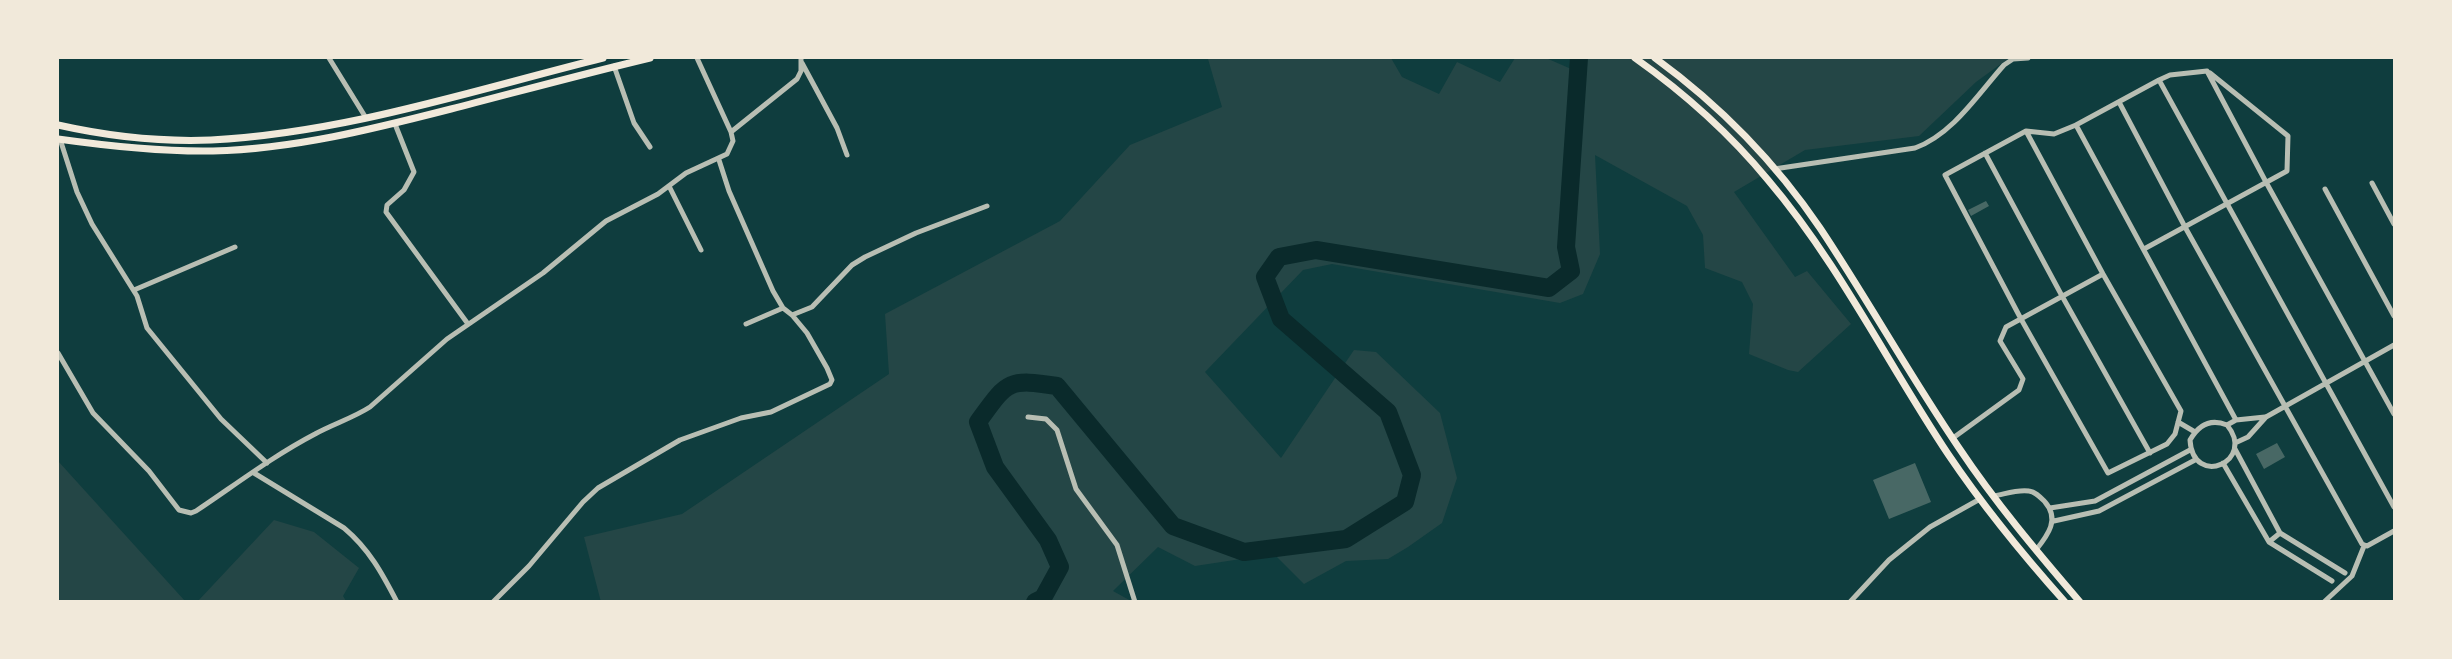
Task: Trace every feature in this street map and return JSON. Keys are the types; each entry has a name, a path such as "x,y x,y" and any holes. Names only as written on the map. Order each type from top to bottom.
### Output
{"main road":[{"path":"58,125 98,134 210,140 286,133 366,118 603,58"},
{"path":"59,139 167,150 214,151 282,145 337,137 395,124 650,58"},
{"path":"1635,58 1657,73 1700,110 1768,180 1807,231 1948,453 1980,499 2029,561 2065,602"},
{"path":"1655,58 1709,102 1774,169 1819,227 1958,447 2036,550 2080,602"},
{"path":"334,125 337,137"},
{"path":"1948,453 1958,447"}],"street":[{"path":"329,58 366,118"},
{"path":"58,353 93,413 149,471 179,510 191,514 196,512 267,463 315,434 365,410 384,396 441,344 543,273 606,221 658,194 698,167 719,160 730,150 733,141 731,132 697,58"},
{"path":"1774,169 1915,148 1930,142 1946,130 2004,65 2013,60 2028,58"},
{"path":"731,132 794,82 801,71 801,59"},
{"path":"801,59 847,154"},
{"path":"614,66 634,123 650,148"},
{"path":"2207,71 2394,414"},
{"path":"2026,131 2103,274 2181,411 2174,434 2166,444 2108,473 2021,319 1945,175 2026,131 2054,134 2076,126 2170,75 2207,71 2288,136 2286,171 2227,206 2144,249"},
{"path":"2159,80 2394,507"},
{"path":"2118,102 2284,407 2364,546"},
{"path":"395,124 414,172 404,190 387,205 386,212 468,324"},
{"path":"2076,126 2236,420"},
{"path":"59,139 77,192 92,224 134,290 147,328 221,419 267,463"},
{"path":"1986,153 2062,296 2150,453"},
{"path":"493,602 529,566 583,502 598,488 680,440 741,418 771,412 830,384 831,376 807,333 792,315 783,308 765,274 732,199 719,160"},
{"path":"2372,183 2394,224"},
{"path":"669,186 701,250"},
{"path":"2325,189 2394,316"},
{"path":"792,315 812,307 852,265 865,257 916,233 987,206"},
{"path":"134,290 235,247"},
{"path":"1953,438 2019,390 2023,379 2000,341 2006,327 2103,274"},
{"path":"746,324 783,308"},
{"path":"2345,574 2280,533 2235,446 2234,434 2226,425 2213,422 2206,424 2195,432 2190,440 2190,450 2195,460 2203,465 2218,466 2231,457 2235,446 2248,437 2266,417 2394,345"},
{"path":"1028,417 1046,419 1057,430 1076,489 1117,545 1134,602"},
{"path":"2226,425 2236,420 2266,417"},
{"path":"2178,422 2195,432"},
{"path":"2050,508 2095,501 2190,450"},
{"path":"2054,521 2099,511 2195,460"},
{"path":"2223,463 2269,542 2332,581"},
{"path":"254,473 344,528 356,538 380,568 397,602"},
{"path":"1994,496 2031,491 2039,495 2050,508 2054,521 2036,550"},
{"path":"1850,602 1889,560 1930,527 1980,499"},
{"path":"2324,602 2352,576 2364,546 2394,531"},
{"path":"2269,542 2280,533"}],"shaded area":[{"path":"1391,58 1402,77 1439,94 1457,62 1500,82 1515,58 1546,58 1585,75 1587,58 2009,58 1976,82 1919,136 1805,150 1734,192 1795,277 1807,271 1851,324 1798,372 1788,370 1749,354 1753,304 1742,282 1705,268 1703,235 1687,206 1595,155 1600,254 1583,294 1560,303 1332,264 1303,270 1205,372 1281,458 1354,350 1376,352 1440,413 1457,478 1442,523 1388,559 1346,561 1304,584 1274,554 1195,566 1158,547 1113,591 1131,601 601,602 584,537 682,514 889,374 885,314 1060,221 1130,145 1222,107 1208,59"},
{"path":"58,461 185,601 58,601"},
{"path":"274,520 314,532 359,568 343,596 346,601 198,601"}],"building":[{"path":"1986,201 1989,206 1971,216 1968,210"},
{"path":"2277,443 2285,457 2264,469 2256,454"},
{"path":"1915,463 1931,502 1889,519 1873,480"}],"waterway":[{"path":"1035,602 1043,598 1060,567 1048,540 995,467 978,422 1003,391 1018,383 1057,386 1173,526 1244,552 1346,539 1405,502 1412,475 1388,412 1281,319 1265,277 1279,257 1316,250 1549,288 1571,271 1566,247 1579,58"}]}
